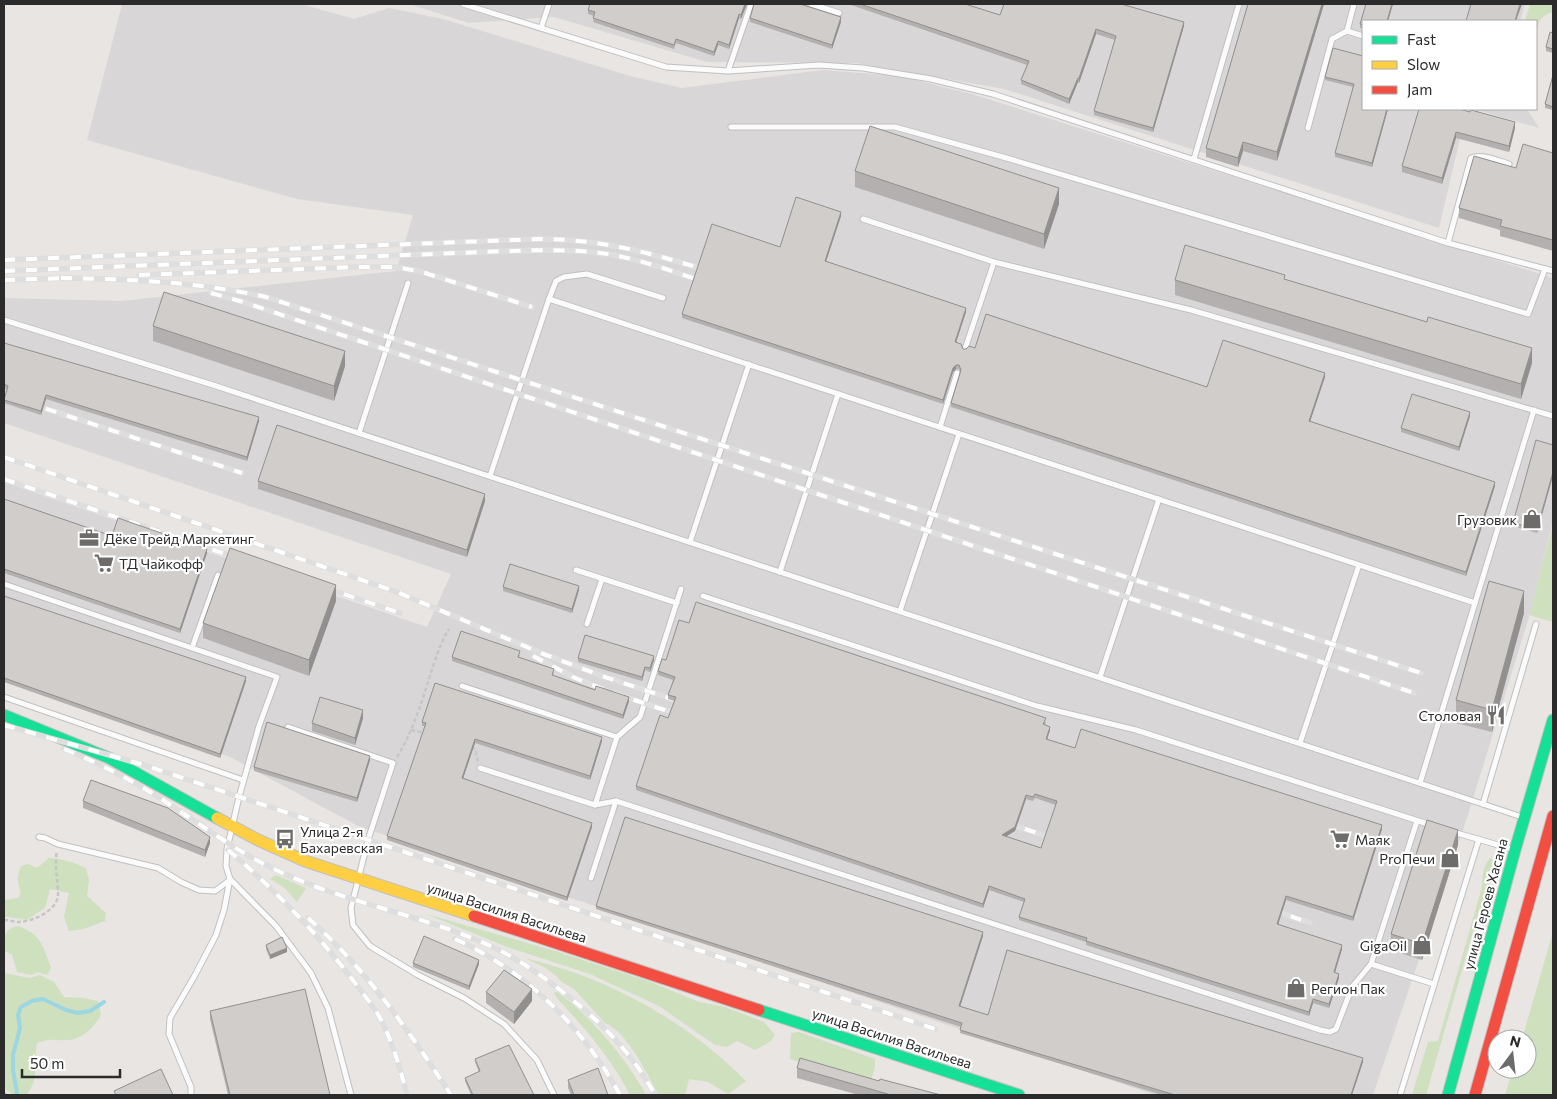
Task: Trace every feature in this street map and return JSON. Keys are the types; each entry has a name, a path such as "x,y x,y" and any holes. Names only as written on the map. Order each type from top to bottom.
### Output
{"main road":[{"name":"улица Василия Васильева","path":"4,715 94,751 121,764 280,851 359,879 1019,1095"},
{"name":"улица Героев Хасана","path":"1448,1095 1515,850 1553,720"},
{"path":"1475,1095 1553,816"}],"lane":[{"path":"463,4 666,67 728,71 828,66 863,68 931,79 993,94 1448,242 1553,271"},
{"path":"541,28 549,4"},
{"path":"728,71 751,4"},
{"path":"811,4 839,13"},
{"path":"1194,159 1239,4"},
{"path":"1347,31 1354,4"},
{"path":"1308,128 1332,39 1347,31 1362,36"},
{"path":"731,128 895,127 1010,159 1528,314 1545,268"},
{"path":"1448,242 1472,158 1475,156 1482,157 1509,164"},
{"path":"863,219 994,262 1191,310 1553,416"},
{"path":"965,349 994,262"},
{"path":"490,476 556,281 564,277 587,274 663,298"},
{"path":"359,433 408,283"},
{"path":"549,299 1475,604"},
{"path":"4,320 213,385 1525,818"},
{"path":"690,542 749,364"},
{"path":"940,427 957,374"},
{"path":"780,572 838,394"},
{"path":"1420,783 1534,410"},
{"path":"900,611 959,434"},
{"path":"1100,677 1159,500"},
{"path":"1300,743 1359,565"},
{"path":"576,570 677,603"},
{"path":"192,648 218,575"},
{"path":"587,624 602,579"},
{"path":"4,584 277,677 259,726 243,780 226,860 230,880 224,910 216,935 170,1018 169,1034 191,1087 192,1095"},
{"path":"595,805 617,737 640,717 681,590"},
{"path":"703,596 1037,706 1136,730 1435,826"},
{"path":"1483,804 1536,624"},
{"path":"462,686 617,737"},
{"path":"4,697 243,780"},
{"path":"288,728 393,762 368,840 352,908 353,925 370,946 418,975 464,998 504,1024 537,1060 554,1095"},
{"path":"480,768 595,805 616,802 1330,1032 1336,1029 1352,987 1371,964 1418,821"},
{"path":"591,878 616,802"},
{"path":"1444,829 1515,850"},
{"path":"38,837 58,844 158,868 199,890 215,891 230,880"},
{"path":"1400,1095 1480,839"},
{"path":"230,880 276,926 311,973 328,1008 351,1095"},
{"path":"1371,964 1434,984"}],"path":[{"path":"393,762 405,744 411,730 442,639 449,629"},
{"path":"411,730 429,733"},
{"path":"466,746 475,749 480,768"},
{"path":"4,920 17,922 29,920 43,914 55,904 58,896 55,861 58,844"}],"shaded area":[{"path":"122,4 301,4 354,19 389,8 443,19 630,76 682,88 823,70 899,76 972,94 1553,278 1553,521 1528,620 1467,818 1373,1095 1155,1095 358,826 230,757 4,678 4,482 427,627 451,574 4,423 4,298 122,301 396,271 413,215 297,199 87,140"},
{"path":"409,4 1525,4 1520,20 1362,20 1362,110 1467,110 1439,228 1004,89 856,63 707,62 554,17 469,23"},
{"path":"1476,110 1528,110 1539,128"}],"green space":[{"path":"1530,4 1553,4 1553,12 1541,20 1537,30 1537,20 1525,20"},
{"path":"1553,524 1553,622 1529,615"},
{"path":"49,858 68,861 86,868 89,880 87,896 106,913 105,921 83,929 69,931 64,917 69,893 50,889 45,908 26,920 4,916 4,900 18,898 21,893 18,880 21,866 28,864 37,868"},
{"path":"1490,858 1494,861 1486,904 1479,911 1426,1095 1412,1095 1428,1042 1438,1041 1482,887 1484,868"},
{"path":"276,875 306,888 297,902 285,888 270,879"},
{"path":"426,914 555,951 648,981 699,1002 725,1007 764,1022 775,1035 771,1041 755,1050 737,1041 727,1047 715,1045 659,1006 590,974 507,947"},
{"path":"17,926 31,932 40,942 51,968 47,975 38,972 31,975 17,972 12,955 6,951 4,954 6,933"},
{"path":"1553,932 1553,1095 1505,1095 1510,1079 1537,1079 1537,1029 1525,1029"},
{"path":"525,958 558,967 613,988 654,1010 693,1035 746,1081 728,1094 708,1082 689,1079 685,1095 659,1095 636,1055 621,1035 605,1023 574,989 544,967"},
{"path":"4,973 30,978 40,975 54,982 64,997 98,1001 101,1015 90,1030 78,1038 48,1040 37,1043 35,1076 27,1094 12,1094 4,1088"},
{"path":"557,992 582,1013 607,1039 646,1095 630,1095 615,1069 597,1044 556,997 554,993"},
{"path":"799,1032 875,1059 870,1084 790,1059 791,1033"}],"building":[{"path":"590,4 745,4 741,15 739,14 729,45 718,41 714,52 676,39 674,45 593,18 595,12 588,10"},
{"path":"754,4 800,4 841,17 832,45 750,18"},
{"path":"860,4 965,4 1000,15 1004,4 1121,4 1184,22 1153,128 1094,111 1116,36 1096,29 1079,78 1069,99 1021,80 1029,61"},
{"path":"1248,4 1322,4 1277,152 1243,142 1238,158 1206,148"},
{"path":"1366,4 1392,4 1387,20 1362,20 1362,25 1360,24"},
{"path":"1471,4 1520,4 1515,20 1466,20"},
{"path":"1550,32 1553,33 1553,49 1546,47"},
{"path":"1333,48 1362,56 1362,110 1387,110 1372,163 1335,153 1354,84 1325,77"},
{"path":"1553,75 1553,107 1545,104"},
{"path":"1419,110 1463,110 1470,112 1471,110 1515,122 1509,146 1456,132 1442,178 1402,166"},
{"path":"870,126 1059,188 1044,234 855,171"},
{"path":"1523,144 1553,153 1553,240 1500,226 1502,220 1459,208 1474,156 1516,168"},
{"path":"796,197 841,212 825,261 966,308 955,342 961,344 963,349 969,346 975,348 986,314 1207,387 1223,340 1325,373 1309,421 1495,482 1466,572 951,403 961,370 959,365 953,368 943,400 682,314 712,224 780,247"},
{"path":"1185,245 1285,275 1284,279 1427,322 1428,317 1532,348 1521,384 1175,280"},
{"path":"164,292 345,351 334,386 153,326"},
{"path":"4,343 259,417 247,457 46,395 41,411 4,400 8,386 4,384"},
{"path":"1412,394 1470,412 1459,447 1401,428"},
{"path":"277,425 485,494 467,550 258,481"},
{"path":"1536,440 1553,445 1553,472 1537,529 1513,523"},
{"name":"ТД Чайкофф","path":"4,499 112,536 118,518 207,549 180,629 4,569"},
{"path":"230,548 336,585 309,660 203,623"},
{"path":"510,564 579,586 572,609 503,587"},
{"path":"1489,581 1524,591 1492,710 1456,700"},
{"path":"4,596 246,677 220,754 4,678"},
{"path":"696,602 1046,718 1043,724 1050,727 1046,739 1075,748 1081,729 1382,825 1353,917 1286,896 1277,924 1342,945 1334,972 1339,974 1329,1004 1313,999 1309,1012 1086,941 1087,938 1019,917 1025,899 989,886 983,904 636,786 660,715 668,718 676,697 668,695 675,677 658,671 662,659 666,660 679,620 689,623","holes":["1035,794 1057,801 1041,848 1002,835 1015,827 1026,795 1033,797"]},
{"path":"461,631 520,651 518,657 554,669 552,675 595,690 596,686 629,697 623,715 452,657"},
{"path":"585,635 654,656 650,668 645,667 642,677 578,658"},
{"path":"435,683 602,737 590,776 475,739 462,778 592,823 567,897 387,836 426,723 422,722"},
{"path":"320,697 363,710 355,738 312,723"},
{"path":"267,722 370,756 357,798 254,767"},
{"path":"91,780 168,808 210,837 205,850 83,801"},
{"path":"625,817 983,932 959,1006 988,1015 1007,950 1363,1058 1351,1095 1175,1095 960,1030 962,1023 596,906"},
{"path":"1427,820 1458,830 1422,944 1391,934"},
{"path":"424,936 479,960 469,986 413,963"},
{"path":"282,937 287,948 270,955 266,945"},
{"path":"504,970 532,989 514,1012 486,992"},
{"path":"305,989 330,1095 230,1095 210,1011"},
{"path":"509,1045 534,1095 473,1095 465,1078 480,1071 475,1059"},
{"path":"800,1058 879,1081 880,1079 941,1095 891,1095 797,1068"},
{"path":"598,1068 608,1095 574,1095 568,1080"},
{"path":"161,1069 173,1095 116,1095 114,1091"}],"waterway":[{"path":"17,1093 13,1070 13,1055 20,1028 18,1015 21,1007 32,1001 43,999 66,1010 78,1013 90,1011 104,1002"}],"railway":[{"path":"4,260 538,239 605,244 712,272"},
{"path":"4,271 558,250 608,254 658,267 707,283"},
{"path":"139,275 396,267 422,272 532,307"},
{"path":"61,278 164,282 266,297 1421,673"},
{"path":"4,280 69,278"},
{"path":"211,293 240,301 1414,693"},
{"path":"4,395 242,473"},
{"path":"4,457 397,592 541,653 602,676 681,702"},
{"path":"4,479 240,559"},
{"path":"323,587 400,613"},
{"path":"533,656 573,677 607,691 683,716"},
{"path":"4,725 144,765 935,1029"},
{"path":"64,749 133,782 228,843 274,869 329,892 472,938 510,956 551,983 602,1026 631,1058 655,1095"},
{"path":"1004,822 1058,840"},
{"path":"228,850 278,895 309,928 369,1002 388,1034 407,1095"},
{"path":"1270,909 1310,923"},
{"path":"308,918 349,958 386,1002 451,1095"},
{"path":"455,939 506,967 529,984 570,1024 589,1046 620,1095"}],"traffic: fast":[{"path":"4,715 109,758 217,818"},
{"path":"1448,1095 1515,850 1553,720"},
{"path":"759,1010 1019,1095"}],"traffic: slow":[{"path":"217,818 258,840 305,861 474,916"}],"traffic: jam":[{"path":"1475,1095 1553,816"},
{"path":"474,916 759,1010"}],"place":[{"name":"Грузовик","path":"1532,519"},
{"name":"Дёке Трейд Маркетинг","path":"89,538"},
{"name":"ТД Чайкофф","path":"104,563"},
{"name":"Столовая","path":"1496,715"},
{"name":"Улица 2-я Бахаревская","path":"285,839"},
{"name":"Маяк","path":"1340,839"},
{"name":"ProПечи","path":"1450,858"},
{"name":"GigaOil","path":"1422,945"},
{"name":"Регион Пак","path":"1296,988"}]}
